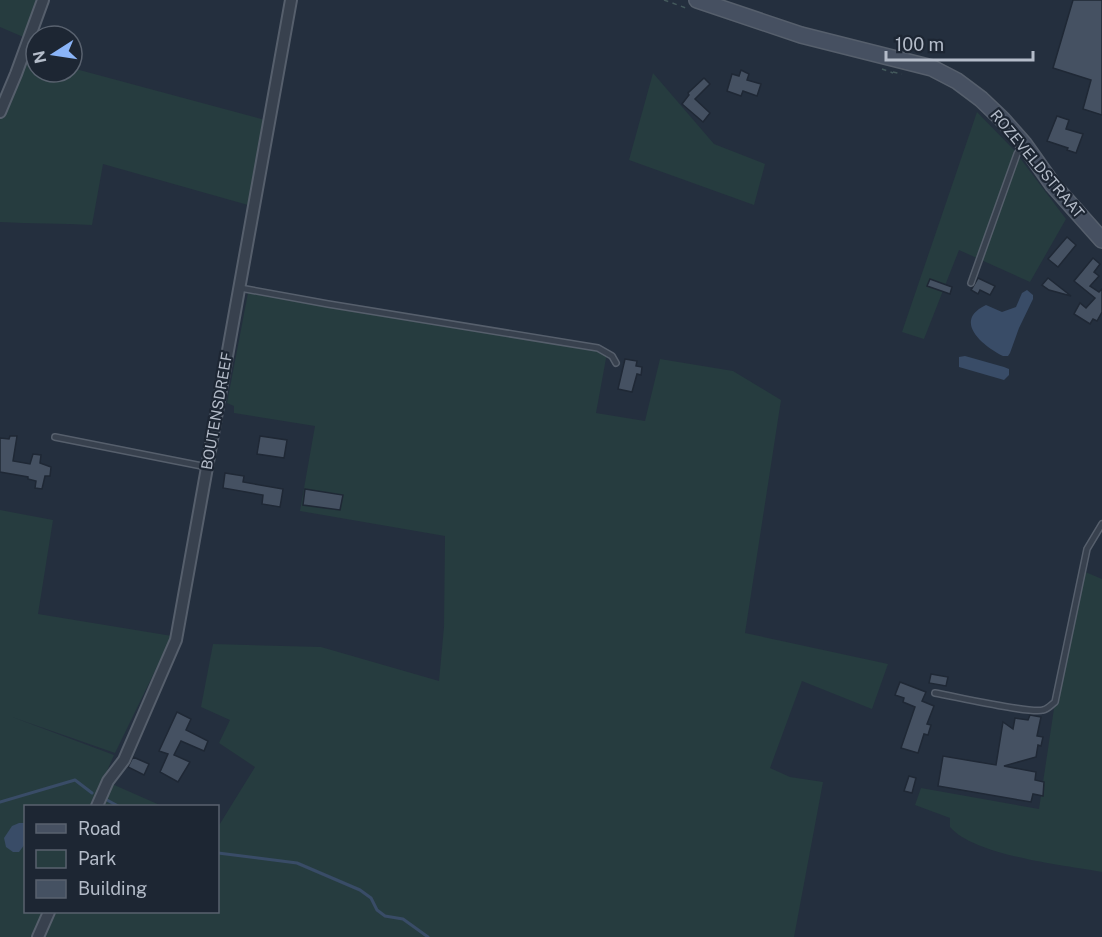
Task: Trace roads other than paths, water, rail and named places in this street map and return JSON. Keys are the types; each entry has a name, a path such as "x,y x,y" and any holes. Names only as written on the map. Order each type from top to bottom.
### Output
{"street":[{"path":"0,112 44,0"},
{"name":"BOUTENSDREEF","path":"98,805 108,781 124,759 176,640 291,0"},
{"name":"ROZEVELDSTRAAT","path":"698,0 801,35 932,68 957,81 981,99 1024,144 1053,185 1102,240"},
{"path":"38,937 50,913"}],"lane":[{"path":"971,283 1017,154 1024,144"},
{"path":"240,288 598,348 612,356 616,363"},
{"path":"55,437 207,467"},
{"path":"935,693 1025,710 1041,711 1050,707 1054,702 1088,549 1102,524"}],"water":[{"path":"1027,290 1033,295 1033,299 1010,353 1008,356 1003,356 987,346 974,333 971,326 972,318 976,311 986,305 1002,312 1016,307 1022,293"},
{"path":"965,356 1009,369 1009,375 1004,380 959,367 959,357"},
{"path":"24,823 24,845 19,852 13,852 6,847 4,838 12,826"}],"waterway":[{"path":"0,802 75,780 92,793"},
{"path":"107,800 116,805"},
{"path":"219,853 297,863 360,890 371,898 377,910 385,916 403,919 428,937"}]}
